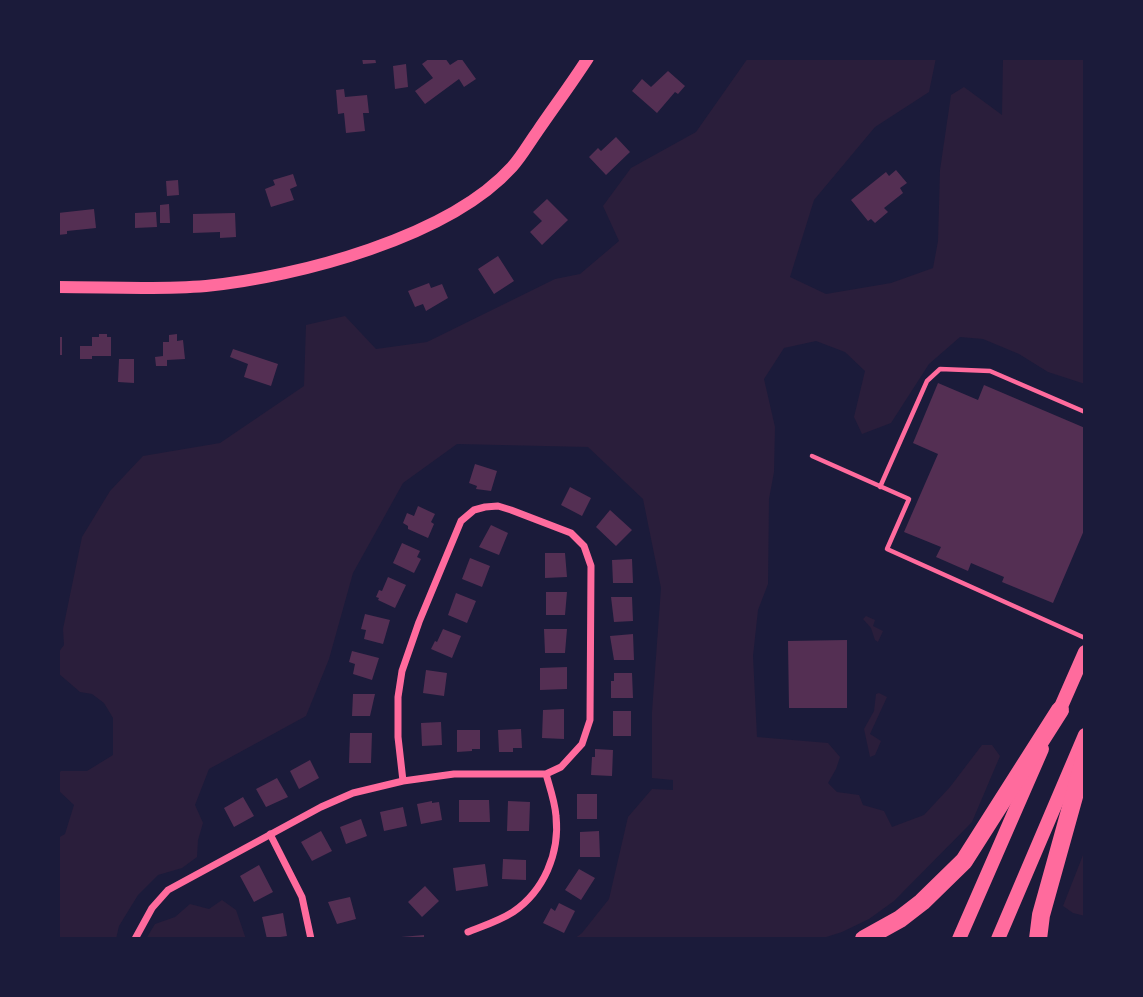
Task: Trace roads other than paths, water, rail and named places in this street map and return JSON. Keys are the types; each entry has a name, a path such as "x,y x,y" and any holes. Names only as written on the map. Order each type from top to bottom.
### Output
{"highway":[{"path":"864,939 900,919 922,902 964,861 1060,710"},
{"path":"1038,939 1041,915 1085,757"}],"main road":[{"path":"958,939 1085,652"},
{"path":"998,939 1085,735"}],"street":[{"path":"58,287 202,286 253,281 302,270 431,225 468,204 512,167 588,58"},
{"path":"135,939 152,908 169,890 321,807 353,793 403,781 454,774 546,774 561,768 570,760 589,729 591,707 591,566 584,546 571,533 511,510 491,506 469,513 458,527 407,655 398,697 398,737 403,781"},
{"path":"468,932 514,912 527,901 545,878 556,842 557,824 546,774"},
{"path":"270,834 303,897 310,939"}],"lane":[{"path":"880,487 927,381 940,369 990,371 1085,412"},
{"path":"812,456 909,499 887,549 1085,638"}]}
